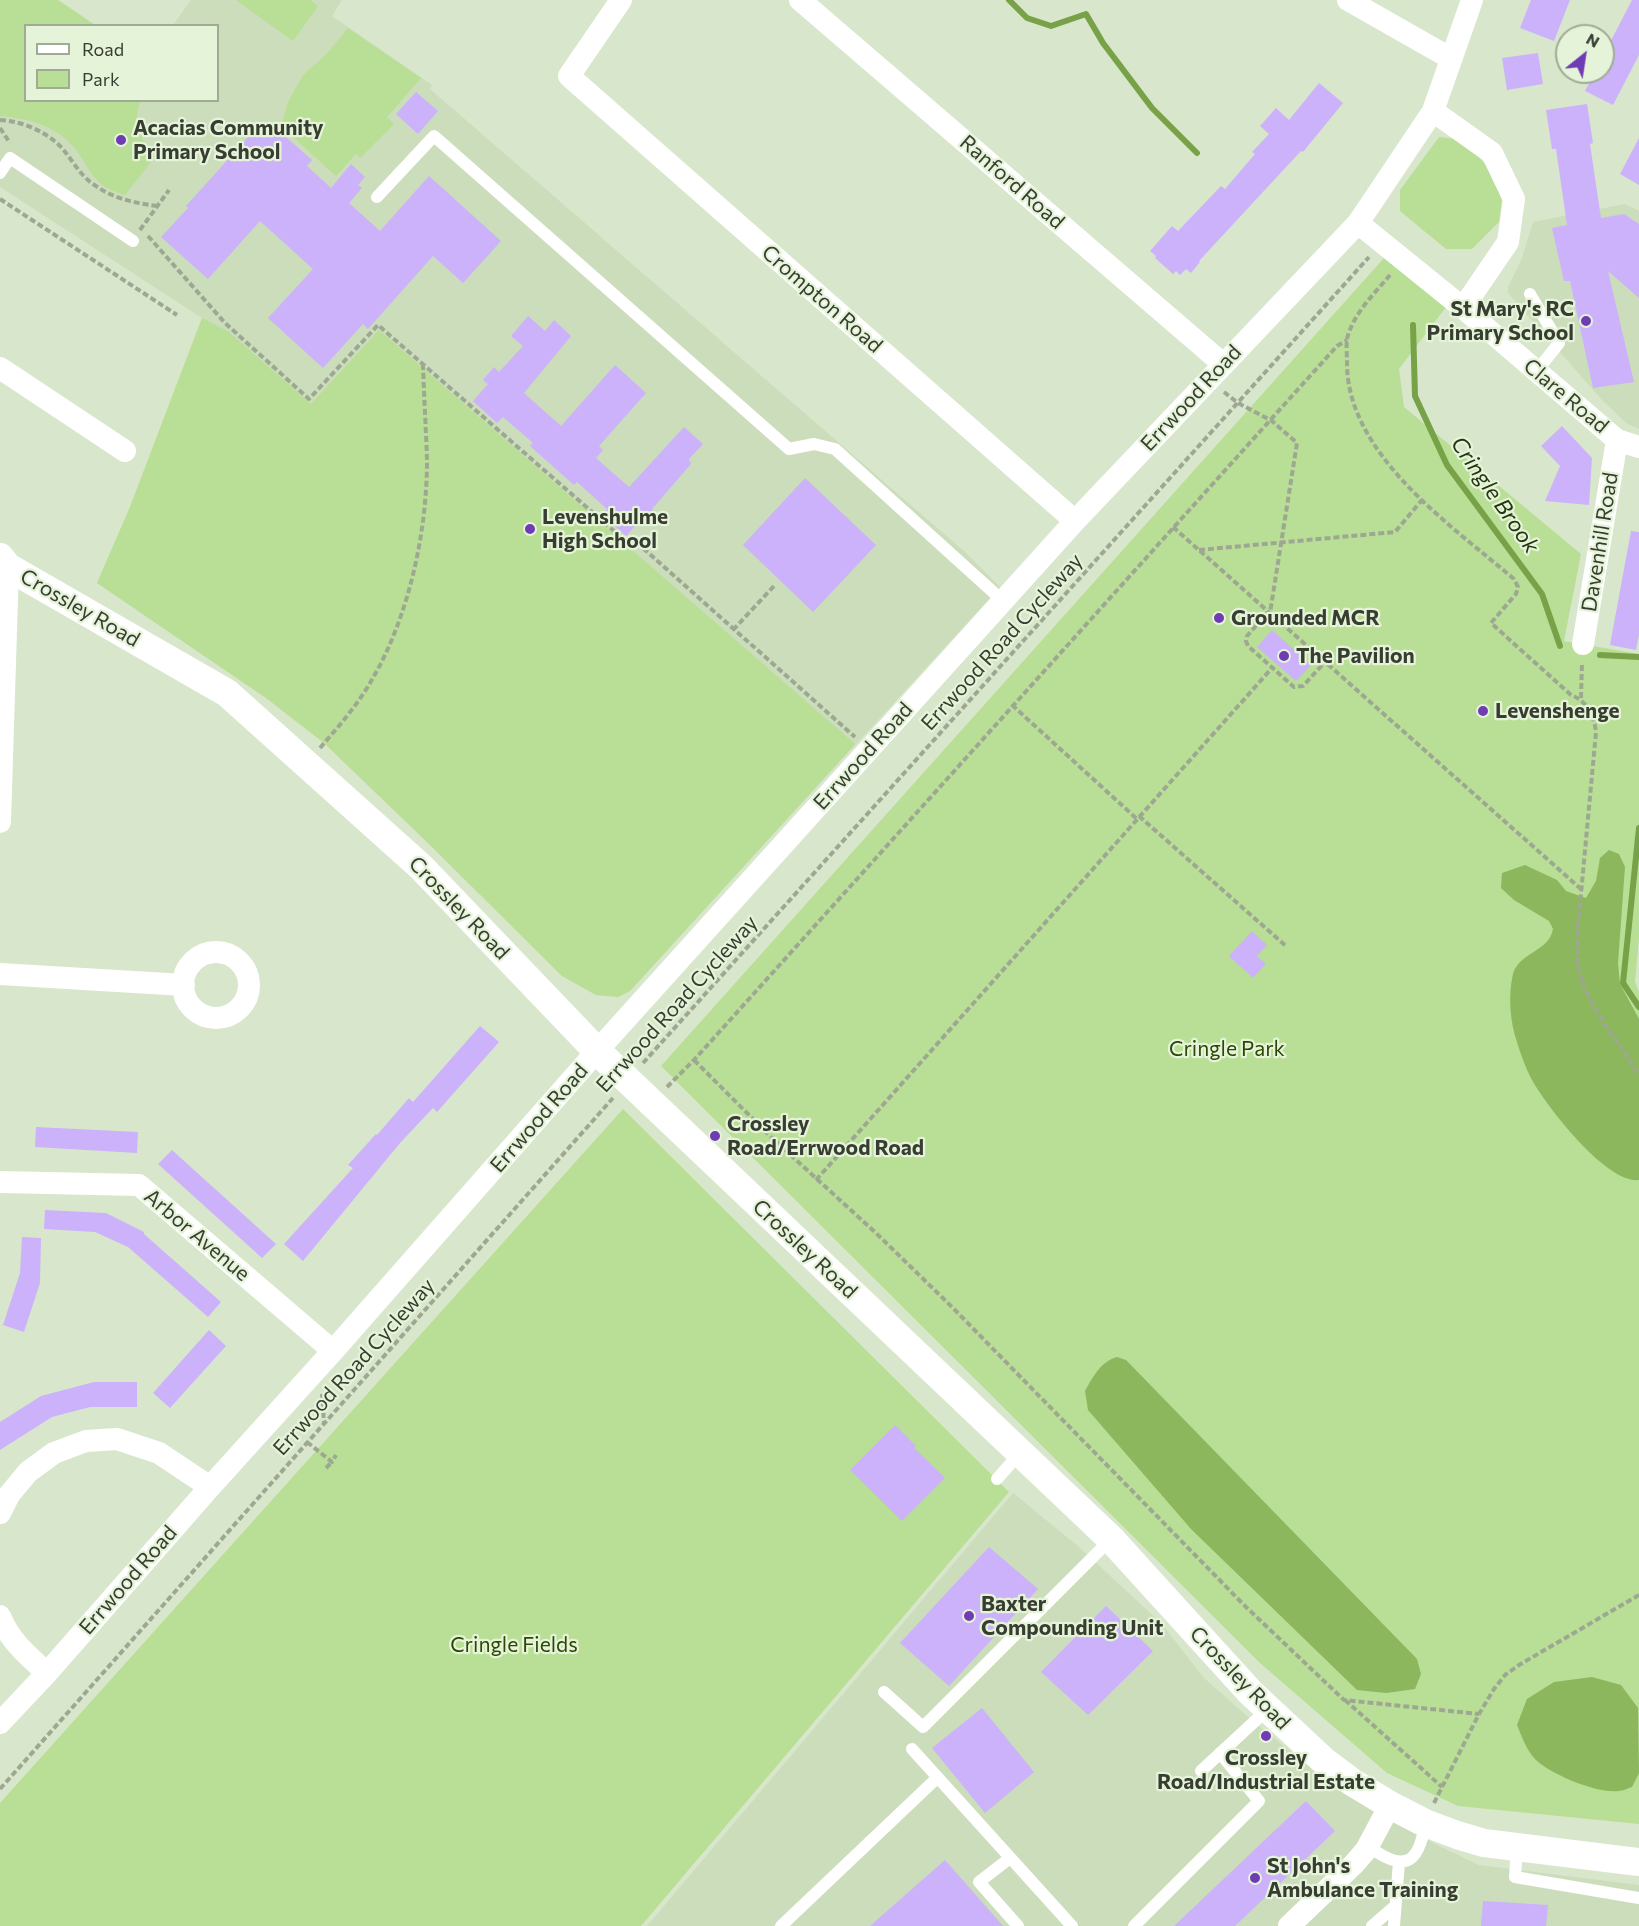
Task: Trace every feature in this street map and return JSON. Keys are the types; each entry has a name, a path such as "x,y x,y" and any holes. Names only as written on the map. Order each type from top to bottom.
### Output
{"street":[{"name":"Crompton Road","path":"621,0 569,76 1075,521"},
{"name":"Ranford Road","path":"801,0 1216,371"},
{"path":"1348,0 1450,58"},
{"name":"Errwood Road","path":"0,1723 47,1673 597,1051 1075,521 1358,223 1433,111 1472,0"},
{"path":"1433,111 1491,153 1514,199 1508,243 1463,308"},
{"name":"Clare Road","path":"1358,223 1463,308 1617,440 1639,447"},
{"path":"0,368 125,451"},
{"name":"Davenhill Road","path":"1583,644 1617,440"},
{"path":"0,822 4,562"},
{"name":"Crossley Road","path":"4,562 226,693 421,867 597,1051 1111,1539 1250,1692 1324,1761 1352,1782 1425,1823 1484,1843 1639,1862"},
{"path":"0,974 184,985"},
{"name":"Arbor Avenue","path":"0,1182 139,1185 333,1351"},
{"path":"0,1513 9,1495 28,1472 54,1453 86,1441 117,1439 159,1453 210,1487"},
{"path":"0,1616 21,1650 47,1673"},
{"path":"1289,1926 1354,1864 1368,1846 1390,1805"}],"lane":[{"path":"377,197 434,136 789,449 814,444 834,449 1003,601"},
{"path":"0,173 10,158 133,241"},
{"path":"1530,294 1559,343 1536,372"},
{"path":"997,1479 1020,1453"},
{"path":"884,1692 923,1727 1111,1539"},
{"path":"1201,1771 1268,1709"},
{"path":"912,1749 1072,1926"},
{"path":"1134,1926 1259,1802 1220,1753"},
{"path":"781,1926 937,1778"},
{"path":"1368,1846 1382,1857 1399,1862 1411,1860 1422,1843 1425,1823"},
{"path":"1517,1848 1515,1877 1639,1898"},
{"path":"1010,1858 979,1882 1018,1926"},
{"path":"1394,1926 1399,1862"},
{"path":"1372,1926 1395,1906"}],"path":[{"path":"0,120 28,127 44,134 61,147 84,177 96,187 129,201 157,206"},
{"path":"133,241 168,190"},
{"path":"0,199 177,315"},
{"path":"141,228 225,323 309,399 378,325 631,546 635,541 869,750"},
{"name":"Errwood Road Cycleway","path":"0,1789 628,1081 1382,243"},
{"path":"1403,260 1356,319 1347,340 1347,372 1352,400 1364,427 1393,468 1422,501 1514,579 1518,587 1516,594 1491,623 1571,695 1581,698 1592,713 1596,732 1577,937 1579,970 1606,1027 1639,1075"},
{"path":"651,1103 694,1060 1173,527 1272,421 1337,346 1347,340"},
{"path":"306,764 355,706 371,683 405,604 425,496 427,461 423,364"},
{"path":"1216,371 1238,403 1272,421 1297,443 1269,613 1247,636 1246,641 1248,646 1294,687 1300,688 1325,662"},
{"path":"1199,550 1395,532 1422,501"},
{"path":"1173,527 1582,890"},
{"path":"733,630 774,586"},
{"path":"1581,698 1583,644"},
{"path":"816,1180 1272,668"},
{"path":"1012,705 1138,818 1287,946"},
{"path":"694,1060 816,1180 876,1233 952,1307 1245,1606 1344,1700 1442,1788"},
{"path":"307,1442 332,1462"},
{"path":"326,1468 336,1455"},
{"path":"1425,1823 1479,1714 1505,1676 1519,1665 1639,1595"},
{"path":"1344,1700 1479,1714"}],"shaded area":[{"name":"Levenshulme High School","path":"0,0 58,0 94,24 24,24 24,102 219,102 219,24 174,24 191,0 342,0 332,16 432,85 430,89 965,552 1000,587 630,991 618,997 596,995 562,976 324,743 266,698 97,583 130,507 202,318 0,187"},
{"name":"St Mary's RC Primary School","path":"1625,204 1639,211 1639,429 1626,423 1601,399 1508,293 1508,287 1522,258 1533,222"},
{"path":"1013,1493 1079,1547 1161,1623 1204,1678 1305,1763 1377,1811 1433,1843 1479,1865 1639,1885 1639,1926 647,1926"}],"green space":[{"path":"0,0 58,0 94,24 24,24 24,102 140,102 137,117 138,130 141,137 157,154 125,195 108,189 100,183 74,146 62,136 46,126 28,120 0,116"},
{"path":"236,0 310,0 318,6 293,41"},
{"path":"348,28 421,78 387,117 394,124 360,158 356,154 336,176 281,126 288,102 303,75 326,55"},
{"path":"1439,137 1465,140 1488,168 1502,199 1499,222 1472,249 1446,249 1400,211 1400,190"},
{"name":"Cringle Park","path":"1384,258 1446,307 1399,369 1404,407 1581,554 1564,641 1639,654 1639,938 1635,982 1639,992 1639,1824 1458,1806 1387,1773 1260,1663 661,1066"},
{"path":"202,318 229,332 311,404 379,330 855,744 630,991 618,997 596,995 562,976 324,743 266,698 97,583 130,507"},
{"path":"1609,850 1619,854 1625,867 1618,963 1620,984 1639,1019 1639,1180 1626,1178 1595,1157 1579,1142 1551,1108 1526,1067 1515,1034 1511,1008 1511,982 1516,967 1546,943 1553,929 1549,921 1514,900 1501,888 1502,873 1525,865 1557,880 1566,891 1586,898 1596,881 1600,858"},
{"name":"Cringle Fields","path":"623,1109 1009,1492 641,1926 0,1926 0,1803"},
{"path":"1117,1357 1126,1360 1417,1659 1421,1674 1415,1689 1386,1693 1357,1690 1191,1529 1088,1410 1085,1391 1102,1366"},
{"path":"1592,1677 1621,1685 1638,1708 1639,1773 1632,1787 1622,1791 1587,1786 1551,1771 1532,1755 1517,1725 1527,1699 1554,1682"}],"building":[{"path":"1531,0 1570,0 1561,24 1555,24 1554,41 1520,28"},
{"path":"1632,0 1639,0 1639,55 1613,105 1585,91 1589,84 1615,84 1615,33"},
{"path":"1538,53 1543,84 1507,90 1502,58"},
{"path":"1319,83 1343,103 1303,152 1301,151 1199,261 1191,273 1186,269 1180,275 1176,271 1173,274 1150,251 1172,226 1178,231 1221,186 1225,189 1255,154 1252,152 1269,134 1260,126 1276,108 1289,120"},
{"path":"416,92 438,111 418,134 396,114"},
{"path":"1587,104 1593,143 1590,144 1601,218 1624,214 1639,224 1639,298 1608,271 1634,382 1593,388 1570,281 1564,281 1552,228 1567,225 1556,149 1552,149 1546,110"},
{"path":"269,122 312,160 307,166 331,188 351,164 365,177 358,185 362,188 349,203 380,231 429,176 501,241 463,283 433,256 368,329 363,324 323,368 268,318 313,269 260,221 208,279 161,237 260,124 264,128"},
{"path":"1639,138 1639,185 1620,174"},
{"path":"528,316 545,331 554,320 571,336 524,393 561,426 615,365 646,393 599,446 603,450 596,458 629,487 684,427 703,444 689,459 691,464 652,509 656,513 647,524 641,519 626,536 602,514 607,509 577,482 574,485 530,446 533,443 503,417 497,423 473,401 488,384 483,380 494,367 499,372 523,346 511,336"},
{"path":"1562,426 1592,458 1589,505 1545,501 1560,466 1541,446"},
{"path":"805,478 876,545 813,612 743,545"},
{"path":"1631,531 1639,532 1639,634 1636,650 1610,645"},
{"name":"The Pavilion","path":"1272,630 1311,665 1296,681 1257,647"},
{"path":"1252,931 1267,945 1257,956 1266,964 1253,978 1229,956"},
{"path":"480,1026 499,1042 437,1112 433,1108 400,1143 303,1261 284,1244 353,1168 348,1165 409,1098 413,1102"},
{"path":"36,1127 138,1132 137,1153 35,1147"},
{"path":"172,1150 276,1244 262,1258 158,1164"},
{"path":"45,1210 106,1213 144,1232 221,1302 208,1317 128,1247 95,1232 44,1229"},
{"path":"22,1237 41,1238 40,1283 24,1332 3,1325 20,1273"},
{"path":"209,1330 226,1346 170,1408 153,1393"},
{"path":"94,1382 137,1382 137,1407 90,1407 52,1417 0,1450 0,1422 41,1396"},
{"path":"895,1425 916,1446 914,1448 945,1478 902,1521 850,1470"},
{"name":"Baxter Compounding Unit","path":"989,1547 1038,1589 949,1686 900,1643"},
{"path":"1106,1606 1153,1651 1088,1715 1041,1672"},
{"path":"982,1708 1034,1772 985,1813 932,1748"},
{"name":"St John's Ambulance Training","path":"1306,1801 1335,1831 1235,1926 1174,1926"},
{"path":"945,1860 1003,1926 870,1926"},
{"path":"1483,1901 1548,1905 1546,1926 1481,1926"}],"waterway":[{"name":"Cringle Brook","path":"1009,0 1027,18 1051,26 1086,14 1103,43 1152,108 1197,153"},
{"name":"Cringle Brook","path":"1413,325 1415,396 1447,465 1542,594 1560,646"},
{"path":"1600,655 1639,657"},
{"path":"1639,828 1623,983 1639,1007"}],"place":[{"name":"Acacias Community Primary School","path":"121,140"},
{"name":"St Mary's RC Primary School","path":"1586,321"},
{"name":"Levenshulme High School","path":"530,529"},
{"name":"Grounded MCR","path":"1219,618"},
{"name":"The Pavilion","path":"1284,656"},
{"name":"Levenshenge","path":"1483,711"},
{"name":"Crossley Road/Errwood Road","path":"715,1136"},
{"name":"Baxter Compounding Unit","path":"969,1616"},
{"name":"Crossley Road/Industrial Estate","path":"1266,1736"},
{"name":"St John's Ambulance Training","path":"1255,1878"}]}
